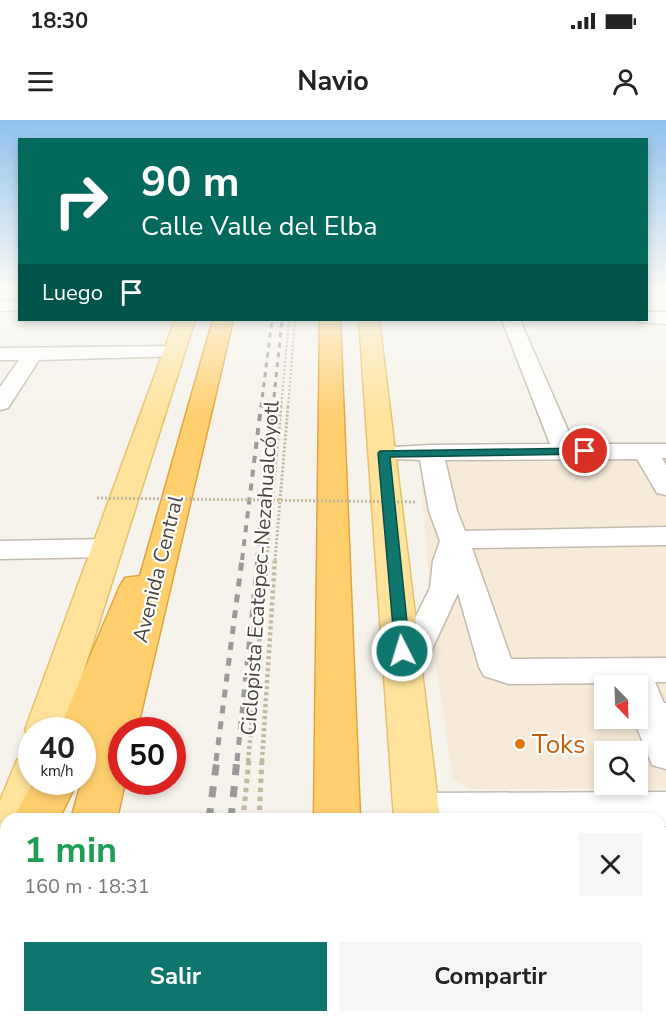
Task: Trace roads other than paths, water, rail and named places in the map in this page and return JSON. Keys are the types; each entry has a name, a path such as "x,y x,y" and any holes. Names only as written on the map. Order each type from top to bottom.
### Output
{"highway":[{"name":"Avenida Central","path":"96,813 220,332"},
{"path":"330,332 337,813"},
{"path":"84,717 127,606 168,528"},
{"path":"337,747 358,813"},
{"path":"39,813 48,795"}],"main road":[{"path":"49,717 181,332"},
{"path":"370,332 384,453 417,813"},
{"path":"18,813 24,795"}],"street":[{"path":"516,332 565,452"},
{"path":"0,354 174,352"},
{"path":"0,403 33,354"},
{"path":"384,453 656,451 666,487"},
{"path":"431,452 443,511 477,601 496,667 509,672 649,670 666,754"},
{"path":"455,540 666,536"},
{"path":"405,674 445,588 448,561 455,540"},
{"path":"0,550 107,548"},
{"path":"467,813 666,809"}],"railway":[{"path":"261,407 270,332"},
{"path":"273,407 281,332"},
{"path":"242,560 261,406"},
{"path":"257,560 273,406"},
{"path":"216,761 242,559"},
{"path":"237,761 258,559"},
{"path":"210,813 217,759"},
{"path":"232,813 237,759"}],"place":[{"name":"Toks","path":"520,744"}]}
